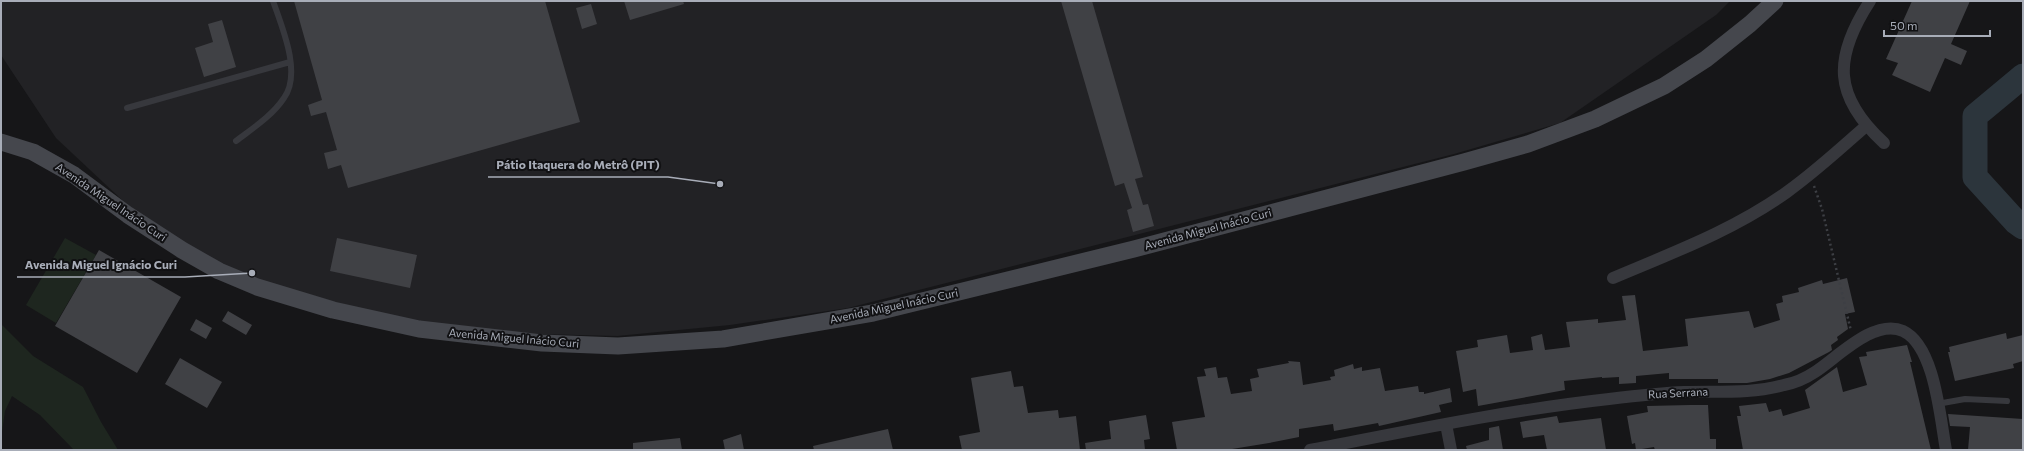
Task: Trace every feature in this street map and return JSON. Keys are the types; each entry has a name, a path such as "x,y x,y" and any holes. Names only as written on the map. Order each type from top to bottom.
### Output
{"street":[{"name":"Avenida Miguel Inácio Curi","path":"1,142 33,152 74,175 128,215 182,250 219,271 257,287 333,310 419,329 542,343 618,346 722,339 873,313 1134,249 1528,144 1595,119 1664,86 1706,59 1750,24 1775,1"},
{"path":"1870,1 1850,42 1843,74 1848,97 1866,126 1884,143"},
{"path":"1613,278 1730,227 1786,193 1866,126"},
{"name":"Rua Serrana","path":"1310,450 1446,424 1584,401 1682,392 1726,392 1783,386 1814,373 1854,343 1872,333 1888,329 1902,330 1912,336 1921,347 1929,363 1946,450"},
{"path":"1446,424 1451,450"}],"lane":[{"path":"236,141 271,113 285,98 291,82 290,62 286,39 273,1"},
{"path":"127,108 290,62"},
{"path":"1937,404 1966,399 2007,401"}],"path":[{"path":"1809,175 1822,209 1854,343"}],"shaded area":[{"path":"1,1 1730,1 1716,15 1560,123 1454,154 848,308 730,325 617,336 498,333 387,316 275,286 203,257 136,213 56,138 1,55"},
{"path":"65,238 96,255 56,323 26,305"},
{"path":"1,324 33,356 83,387 101,422 118,450 74,450 40,415 12,396 5,411 1,439"}],"building":[{"path":"294,1 545,1 580,122 348,188 341,165 328,169 324,153 337,150 326,112 311,116 308,105 322,100"},
{"path":"624,1 683,1 684,4 630,20"},
{"path":"1061,1 1092,1 1143,177 1135,179 1143,205 1148,204 1154,226 1133,232 1127,210 1132,208 1124,183 1115,186"},
{"path":"1912,1 1970,1 1951,44 1967,51 1961,65 1945,58 1930,92 1892,75 1898,63 1886,59"},
{"path":"591,4 597,24 582,29 576,8"},
{"path":"222,20 236,67 204,77 195,48 213,42 208,24"},
{"path":"337,238 417,255 410,288 330,271"},
{"path":"99,250 181,297 137,373 55,326"},
{"path":"1847,278 1855,312 1845,314 1848,329 1837,337 1838,340 1831,345 1832,350 1789,373 1770,379 1747,383 1718,383 1718,379 1669,379 1669,373 1636,376 1636,383 1619,384 1619,377 1602,377 1564,381 1565,390 1478,406 1476,389 1463,392 1456,351 1478,347 1477,340 1507,335 1510,353 1533,350 1531,337 1542,334 1545,350 1570,347 1566,322 1598,319 1598,323 1626,320 1622,296 1635,295 1643,351 1688,346 1685,319 1749,311 1754,328 1780,320 1776,304 1783,302 1782,296 1799,292 1798,288 1822,280 1823,284"},
{"path":"228,311 252,325 246,335 222,321"},
{"path":"196,319 212,328 206,339 190,330"},
{"path":"2006,333 2007,339 2023,335 2023,361 2013,364 2014,368 1955,381 1948,352 1950,352 1949,347"},
{"path":"1907,345 1931,450 1743,450 1737,416 1741,416 1739,406 1766,403 1769,412 1781,409 1783,416 1810,408 1805,390 1837,367 1843,392 1867,385 1859,357 1867,356 1866,352"},
{"path":"180,358 222,382 207,408 165,384"},
{"path":"1288,361 1300,362 1303,385 1331,380 1330,377 1335,376 1334,370 1353,364 1354,369 1362,367 1362,371 1380,368 1385,391 1418,386 1419,392 1424,392 1424,394 1450,388 1452,402 1439,405 1441,412 1379,426 1378,423 1334,431 1333,424 1299,429 1299,437 1269,443 1226,450 1177,450 1172,422 1205,417 1197,377 1206,376 1204,369 1216,367 1218,378 1227,377 1231,394 1252,391 1250,379 1259,377 1257,369 1289,363"},
{"path":"1011,371 1014,387 1023,386 1028,413 1058,410 1059,418 1076,416 1080,450 962,450 959,436 980,432 971,378"},
{"path":"1708,405 1710,439 1716,439 1716,450 1655,450 1654,447 1636,450 1635,443 1632,444 1627,416 1648,412 1647,406"},
{"path":"1948,414 2023,419 2023,450 1968,450 1970,427 1950,426"},
{"path":"1146,415 1150,439 1144,440 1145,450 1086,450 1085,443 1111,439 1109,421"},
{"path":"1557,416 1559,423 1601,418 1606,450 1547,450 1544,435 1523,438 1520,422"},
{"path":"1499,426 1503,450 1467,450 1466,446 1489,440 1489,428"},
{"path":"888,429 893,450 814,450 813,446"},
{"path":"741,434 744,450 725,450 723,440"},
{"path":"680,438 682,450 633,450 633,443"}],"waterway":[{"path":"2023,76 1975,116 1975,177 2016,222 2023,227"}],"place":[{"name":"Pátio Itaquera do Metrô (PIT)","path":"720,184"},
{"name":"Avenida Miguel Ignácio Curi","path":"252,273"}]}
